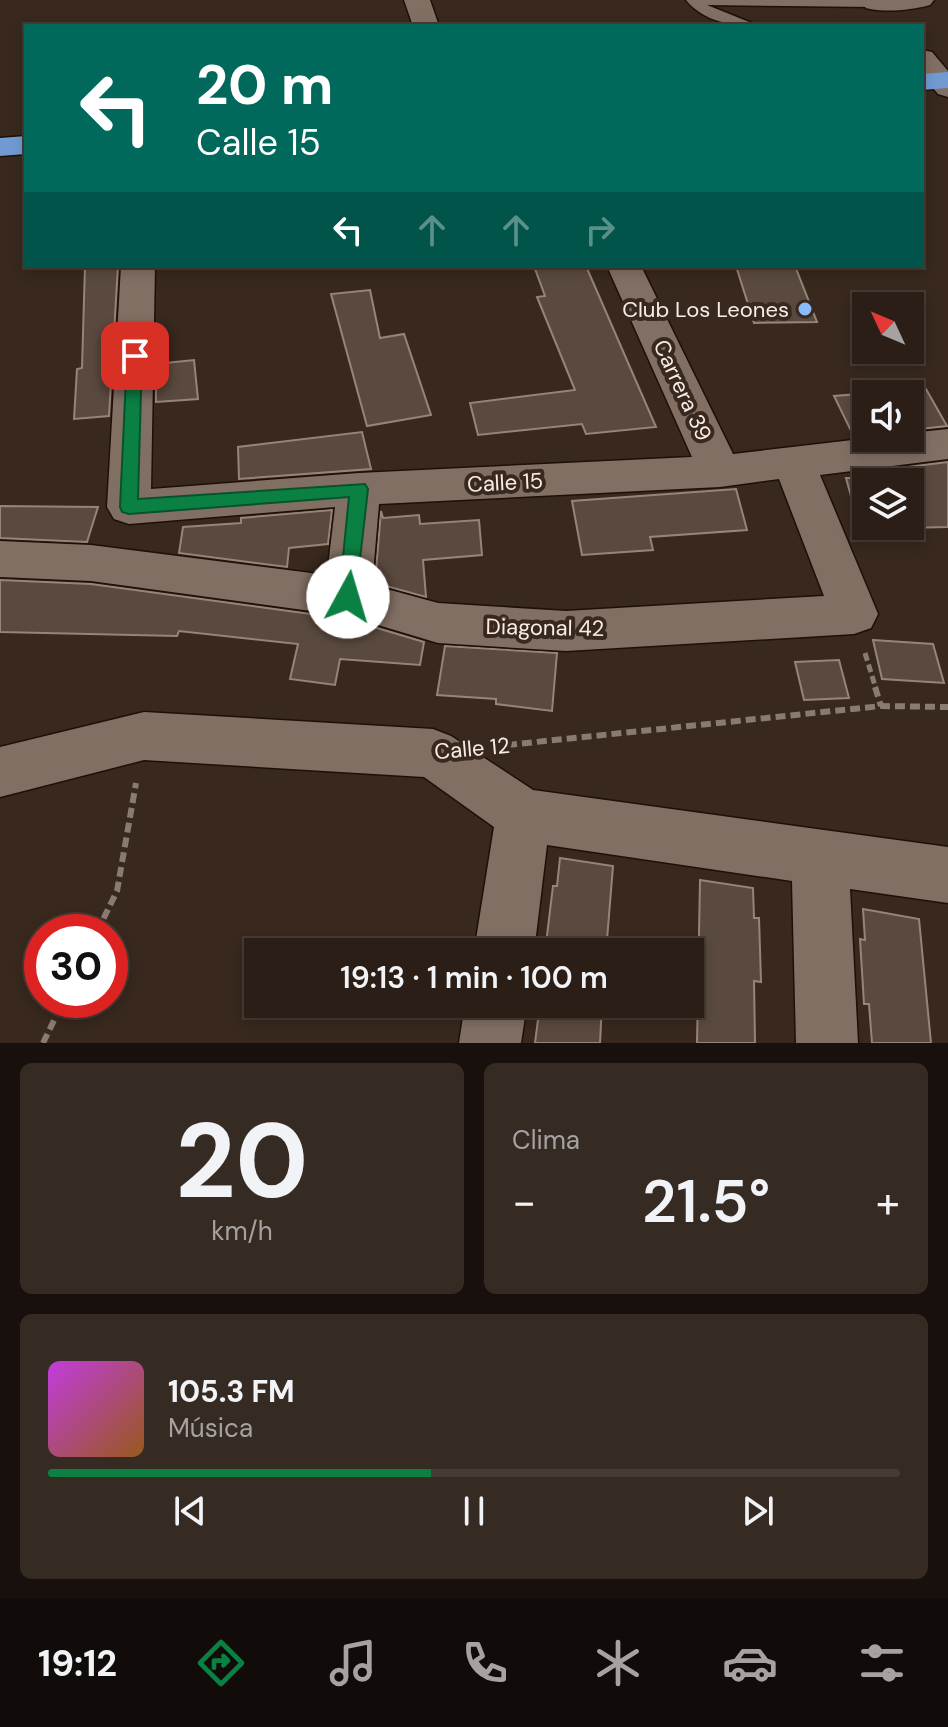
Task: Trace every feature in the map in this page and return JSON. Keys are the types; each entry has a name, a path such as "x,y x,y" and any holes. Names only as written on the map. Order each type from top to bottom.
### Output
{"highway":[{"path":"0,147 24,145"}],"street":[{"path":"417,0 425,24"},
{"path":"874,1 921,0"},
{"path":"874,1 893,24"},
{"path":"924,61 940,83"},
{"path":"91,563 129,507 138,268"},
{"name":"Carrera 39","path":"625,268 720,471"},
{"name":"Calle 15","path":"129,507 359,489 720,471 795,465 948,444"},
{"path":"795,465 854,614"},
{"path":"0,559 91,563 348,597 359,489"},
{"name":"Diagonal 42","path":"348,597 438,623 566,631 854,614"},
{"name":"Calle 12","path":"0,772 144,736 433,753"},
{"path":"433,753 523,815 948,875"},
{"path":"506,938 523,815"},
{"path":"820,857 827,1043"},
{"path":"490,1043 494,1018"}],"lane":[{"path":"746,24 704,10 693,0 778,4 874,1"}],"path":[{"path":"854,614 881,706"},
{"name":"Calle 12","path":"433,753 881,706 948,707"},
{"path":"106,914 117,891 144,736"},
{"path":"43,1043 55,1018"}],"building":[{"path":"85,268 118,268 109,416 74,419 77,369 82,368"},
{"path":"535,268 587,268 656,427 586,434 582,424 478,435 470,403 575,390 537,297 545,296"},
{"name":"Club Los Leones","path":"737,268 796,268 817,322 754,323"},
{"path":"370,290 380,338 404,334 431,415 367,426 331,294"},
{"path":"194,360 198,399 156,402 156,364"},
{"path":"926,389 947,426 924,428"},
{"path":"852,395 852,433 834,396"},
{"path":"362,432 371,469 239,479 238,447"},
{"path":"948,462 948,527 924,528 924,468 899,468"},
{"path":"846,478 852,478 852,500"},
{"path":"736,489 747,530 650,537 653,550 582,555 572,501"},
{"path":"0,506 98,507 87,542 0,538"},
{"path":"332,510 328,544 289,548 287,567 179,553 183,527 241,523 241,518"},
{"path":"381,511 383,518 419,515 420,524 479,520 482,555 423,560 426,597 375,583"},
{"path":"0,580 91,584 347,619 424,642 420,665 340,659 335,685 290,679 298,644 179,631 177,636 0,632"},
{"path":"873,640 933,644 944,683 882,679"},
{"path":"445,646 557,653 552,711 496,704 496,699 437,695"},
{"path":"839,660 849,698 804,700 795,662"},
{"path":"560,858 613,866 607,938 547,938 553,886 557,886"},
{"path":"700,880 753,888 754,918 759,918 761,982 754,981 755,1043 697,1043 697,1018 704,1018 704,938 699,938"},
{"path":"863,909 919,919 931,1043 872,1043 869,1004 864,1004 860,939 865,940"},
{"path":"538,1018 601,1018 600,1043 535,1043"}],"place":[{"name":"Club Los Leones","path":"805,309"}],"route":[{"path":"135,356 129,507 359,489 348,597"}]}
